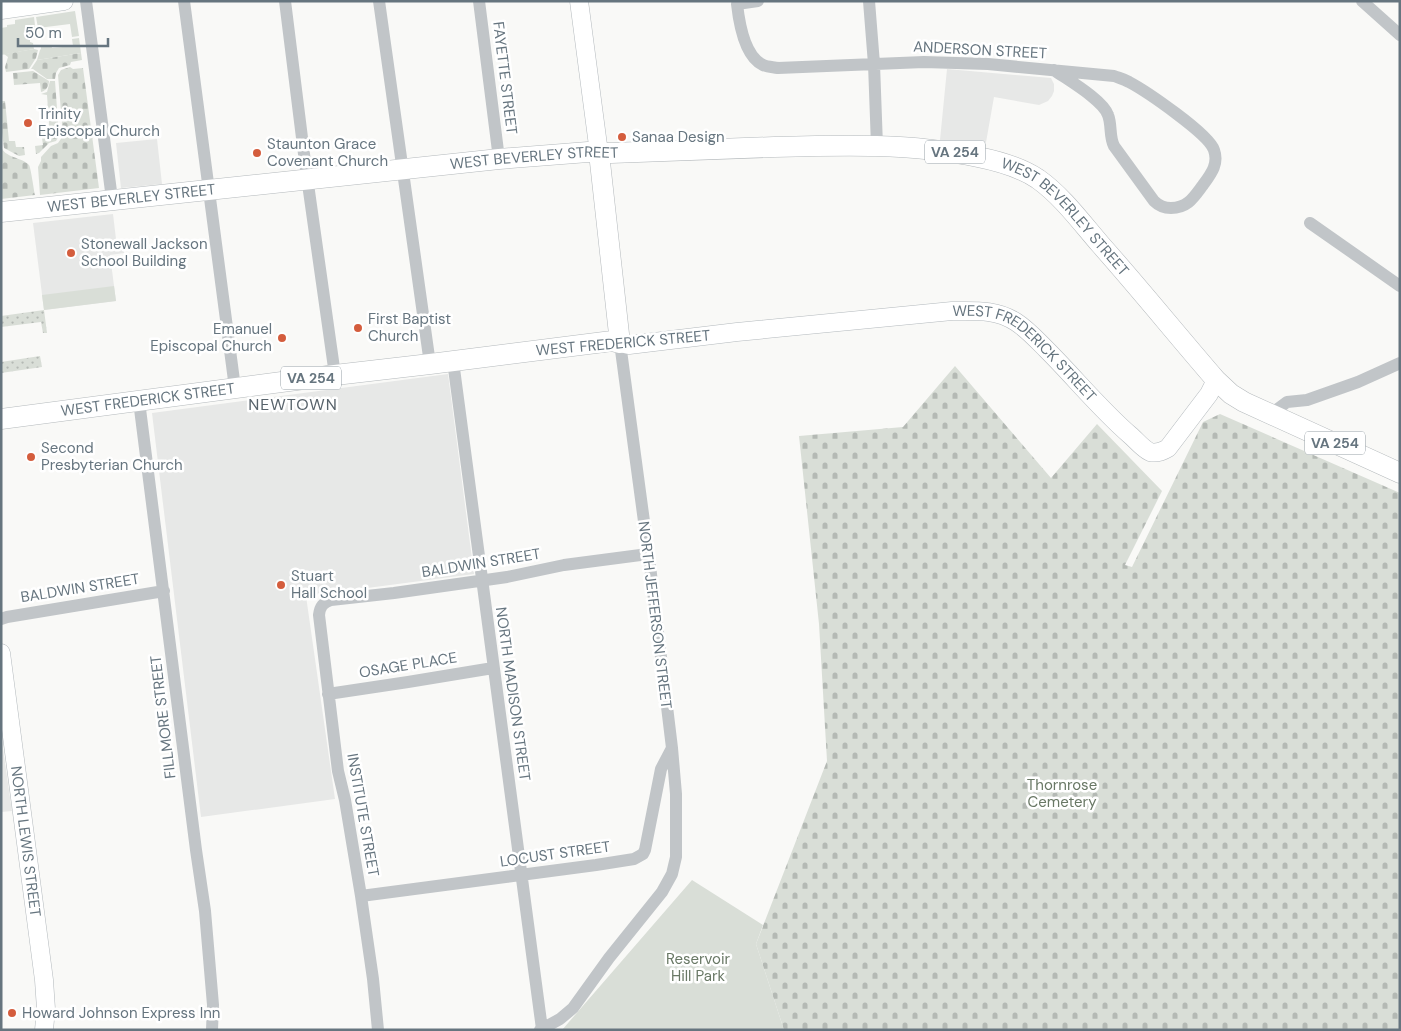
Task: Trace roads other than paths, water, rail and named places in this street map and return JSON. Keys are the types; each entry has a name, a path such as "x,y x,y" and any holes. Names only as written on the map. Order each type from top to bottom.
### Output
{"main road":[{"name":"WEST BEVERLEY STREET","path":"1,212 499,159 588,152 877,146 928,149 975,156 1022,170 1037,178 1058,196 1216,380 1237,398 1400,473"},
{"name":"NORTH JEFFERSON STREET","path":"599,152 620,343"},
{"name":"WEST FREDERICK STREET","path":"1,419 335,375 612,341 620,343"}],"street":[{"path":"1,10 64,1"},
{"path":"86,1 112,199"},
{"path":"184,1 235,388"},
{"path":"285,1 307,179 335,375"},
{"path":"379,1 430,364"},
{"name":"FAYETTE STREET","path":"479,1 499,159"},
{"path":"579,1 599,152"},
{"name":"ANDERSON STREET","path":"758,1 737,4 742,33 751,54 762,65 778,68 924,62 988,64 1054,70 1114,76 1127,81 1154,98 1210,142 1214,151 1214,170 1192,199 1179,208 1168,208 1154,201 1114,146 1109,116 1105,109 1054,70"},
{"path":"869,1 874,64 877,146"},
{"path":"1362,1 1400,35"},
{"path":"1310,223 1400,286"},
{"name":"WEST FREDERICK STREET","path":"620,343 629,346 737,332 952,311 981,310 992,312 1009,318 1023,327 1120,426 1146,450 1154,453 1168,448 1209,394 1216,380"},
{"name":"NORTH JEFFERSON STREET","path":"541,1029 560,1019 573,1008 662,892 670,879 677,851 676,794 672,748 620,343"},
{"name":"NORTH MADISON STREET","path":"453,361 541,1029"},
{"path":"1271,414 1287,402 1307,400 1358,382 1400,363"},
{"name":"FILLMORE STREET","path":"140,401 205,911 213,1005 212,1030"},
{"name":"BALDWIN STREET","path":"321,606 331,600 482,581 564,565 648,554"},
{"name":"BALDWIN STREET","path":"1,620 7,617 164,591"},
{"name":"INSTITUTE STREET","path":"321,606 319,615 338,771 345,800 361,896 378,1030"},
{"name":"NORTH LEWIS STREET","path":"1,653 44,980 46,1009 44,1030"},
{"name":"OSAGE PLACE","path":"328,694 493,668"},
{"name":"LOCUST STREET","path":"361,896 634,859 642,854 647,846 652,810 661,769 672,748"}],"place":[{"name":"Trinity Episcopal Church","path":"28,123"},
{"name":"Sanaa Design","path":"622,137"},
{"name":"Staunton Grace Covenant Church","path":"257,153"},
{"name":"Stonewall Jackson School Building","path":"71,253"},
{"name":"First Baptist Church","path":"358,328"},
{"name":"Emanuel Episcopal Church","path":"282,338"},
{"name":"Second Presbyterian Church","path":"31,457"},
{"name":"Stuart Hall School","path":"281,585"},
{"name":"Howard Johnson Express Inn","path":"12,1013"}],"district":[{"name":"NEWTOWN","path":"293,404"}],"park label":[{"name":"Thornrose Cemetery","path":"1062,794"},
{"name":"Reservoir Hill Park","path":"698,968"}]}
